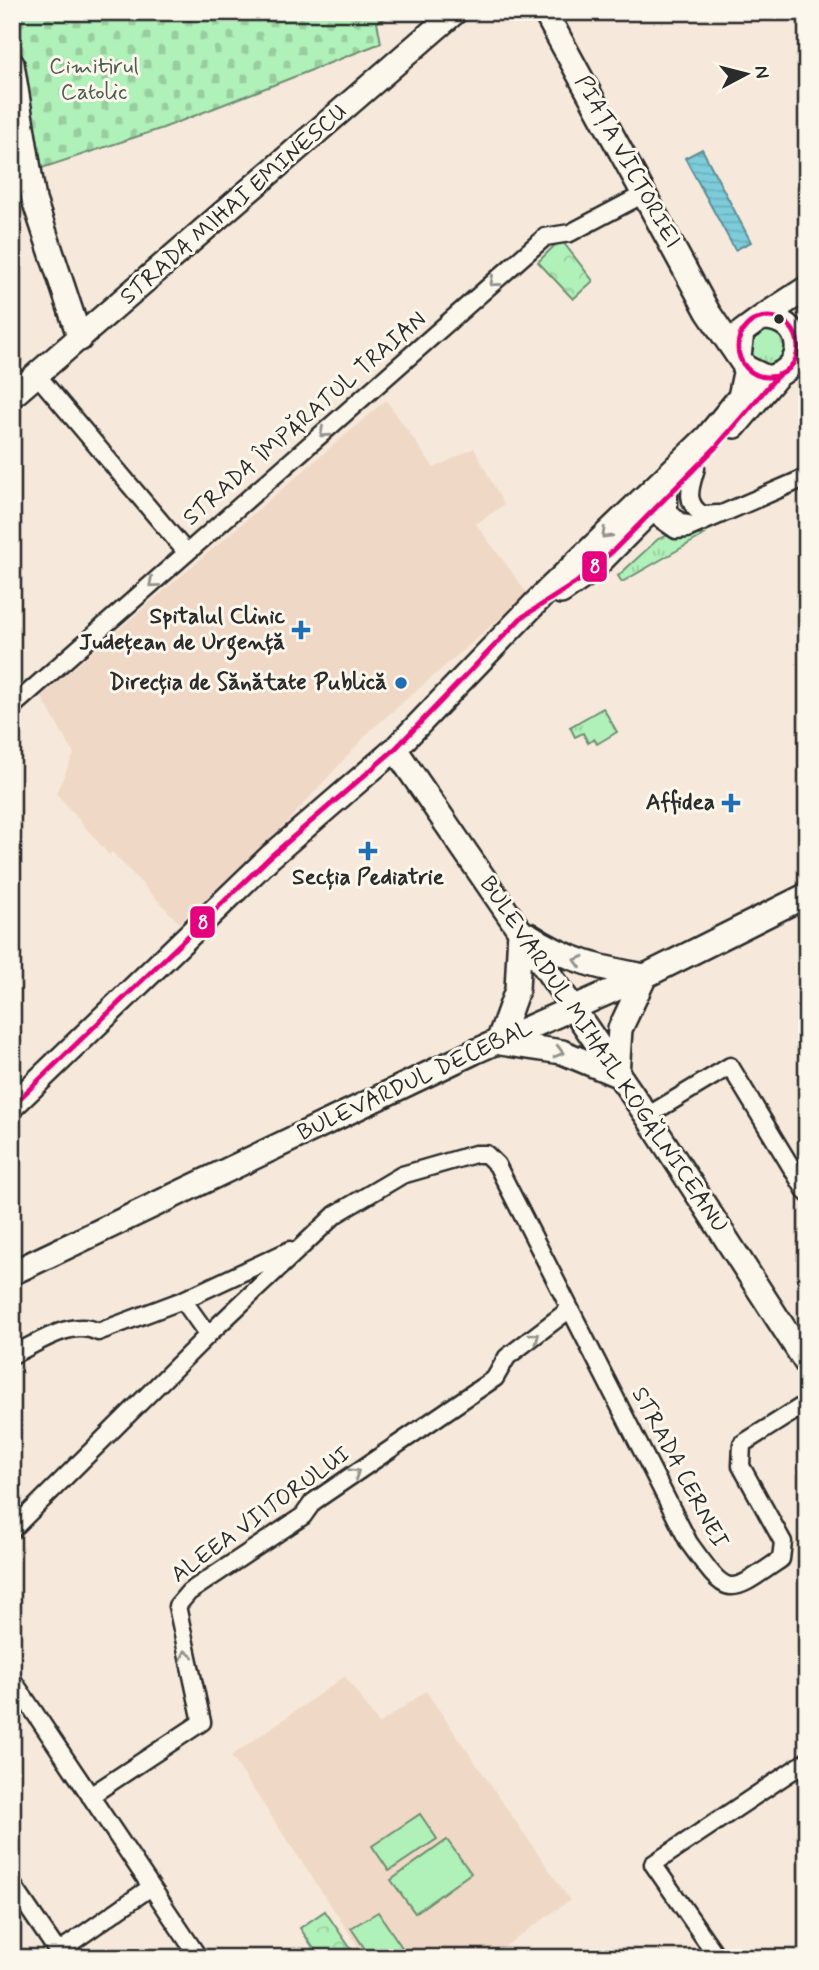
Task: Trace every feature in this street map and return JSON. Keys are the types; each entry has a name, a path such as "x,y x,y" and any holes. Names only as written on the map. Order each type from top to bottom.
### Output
{"street":[{"name":"STRADA MIHAI EMINESCU","path":"12,396 455,12"},
{"name":"PIAȚA VICTORIEI","path":"545,12 708,312 742,362"},
{"path":"12,64 34,200 80,339"},
{"name":"STRADA ÎMPĂRATUL TRAIAN","path":"12,708 545,237 570,233 644,194"},
{"path":"521,618 590,572 650,512 670,482 732,409 744,386 742,332 757,319 807,288"},
{"path":"12,1106 270,857 395,749 521,618 670,482 696,468 778,376 793,363 797,355 795,335 807,300"},
{"path":"708,312 781,320 795,335"},
{"path":"742,362 755,375 778,376"},
{"path":"37,375 187,553"},
{"path":"696,468 689,492 691,505 703,515 721,514"},
{"path":"650,512 676,530 698,526 807,477"},
{"path":"670,482 669,512 681,523 698,526"},
{"name":"BULEVARDUL MIHAIL KOGĂLNICEANU","path":"395,749 647,1116 807,1364"},
{"name":"BULEVARDUL DECEBAL","path":"16,1269 498,1042 645,976 807,895"},
{"path":"520,930 557,954 580,962 645,976 620,1029 617,1075 562,1052 498,1042 517,990 520,930"},
{"path":"647,1116 730,1066 807,1193"},
{"name":"STRADA CERNEI","path":"305,1243 336,1214 402,1175 475,1154 486,1154 497,1165 689,1543 714,1578 727,1586 741,1587 781,1559 783,1552 783,1542 741,1466 739,1449 742,1444 807,1403"},
{"path":"12,1355 67,1330 87,1327 98,1332 183,1300 305,1243"},
{"path":"12,1530 208,1335 305,1243"},
{"path":"183,1300 208,1335"},
{"name":"ALEEA VIITORULUI","path":"90,1796 202,1722 177,1606 189,1592 303,1516 313,1502 495,1378 507,1357 570,1310"},
{"path":"12,1679 199,1958"},
{"path":"718,1958 653,1864 807,1762"},
{"path":"12,1884 58,1952 151,1887"}],"shaded area":[{"name":"Spitalul Clinic Județean de Urgență","path":"386,400 434,468 474,448 504,505 476,524 528,594 371,730 268,843 179,923 112,852 109,855 56,793 74,754 41,696"},
{"path":"345,1676 379,1724 426,1691 570,1900 489,1958 366,1958 231,1756"}],"green space":[{"name":"Cimitirul Catolic","path":"15,12 396,13 377,22 381,43 163,128 39,169"},
{"path":"563,242 593,281 573,299 538,262 556,244"},
{"path":"760,325 788,334 786,364 756,369 745,341"},
{"path":"671,534 704,535 622,582 618,576 658,539"},
{"path":"603,708 617,732 597,744 594,739 588,743 583,733 575,737 570,727"},
{"path":"420,1814 437,1839 389,1871 372,1846"},
{"path":"447,1840 471,1873 415,1913 391,1880"},
{"path":"325,1911 357,1958 320,1958 300,1928"},
{"path":"378,1912 409,1958 371,1958 351,1928"}],"water":[{"path":"702,149 751,242 735,250 685,158"}],"transit line":[{"name":"8","path":"768,317 785,322 793,330 798,347 793,364 785,372 768,377 751,372 743,364 738,347 743,330 751,322 768,317"},
{"name":"8","path":"12,1106 270,857 395,749 521,618 577,582 613,551 717,446 778,375"}],"place":[{"name":"Spitalul Clinic Județean de Urgență","path":"301,630"},
{"name":"Direcția de Sănătate Publică","path":"401,683"},
{"name":"Affidea","path":"731,803"},
{"name":"Secția Pediatrie","path":"368,851"}]}
